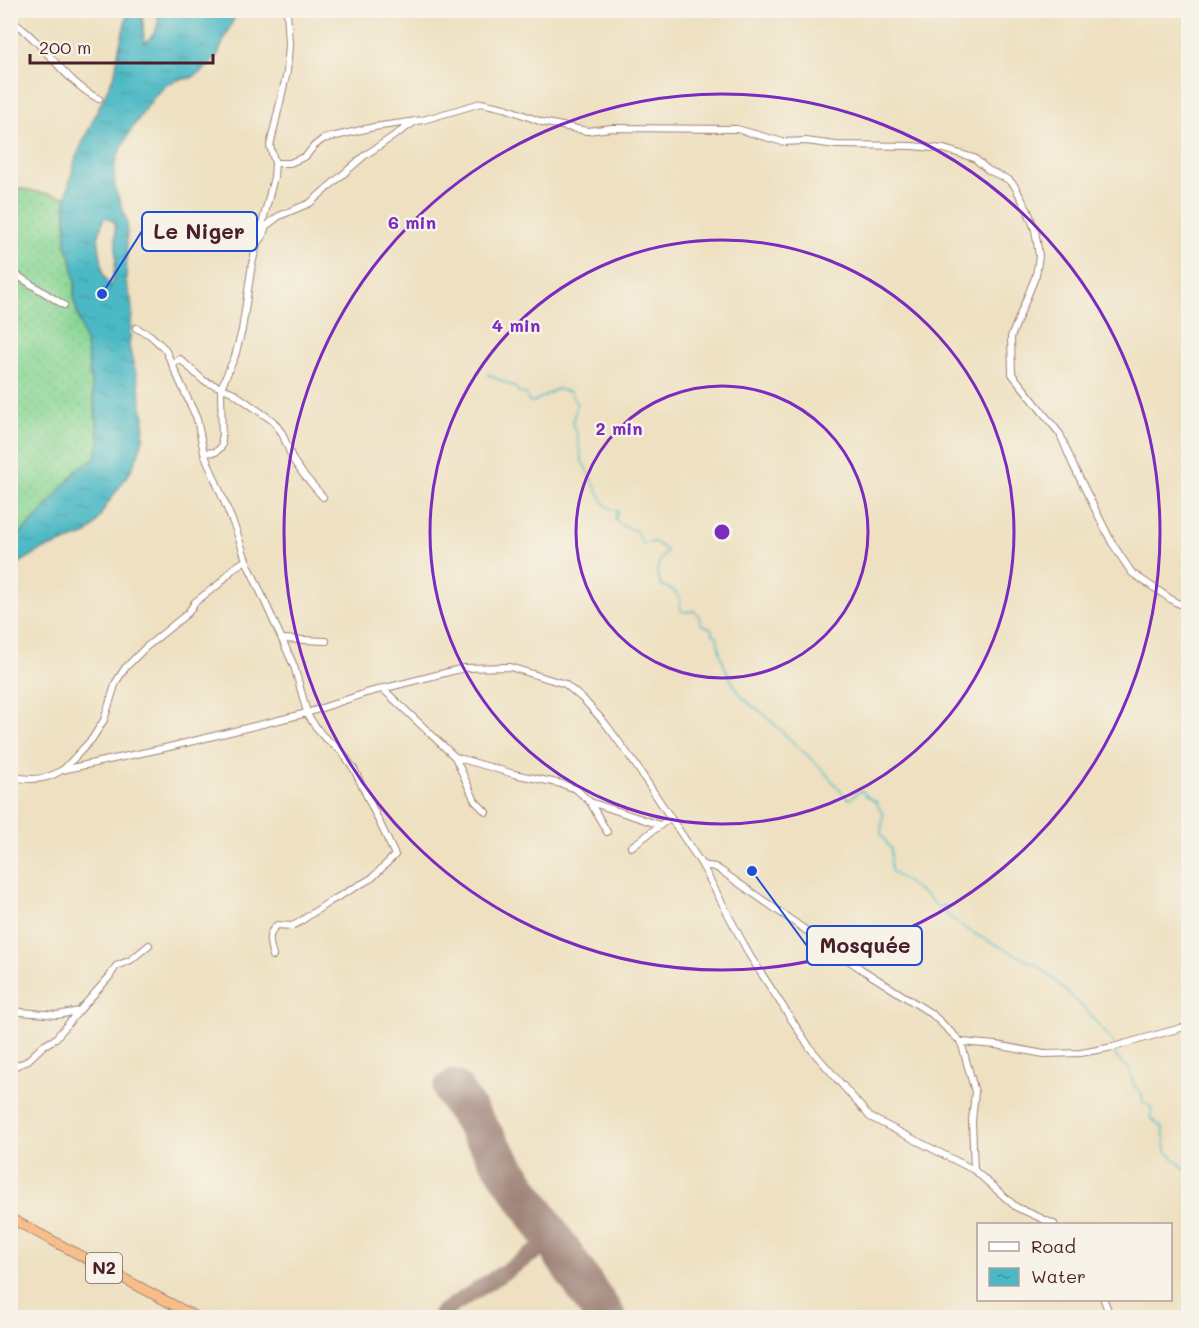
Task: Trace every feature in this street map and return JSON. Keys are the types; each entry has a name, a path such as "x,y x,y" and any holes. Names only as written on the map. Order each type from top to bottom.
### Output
{"highway":[{"name":"N2","path":"10,1218 198,1317"}],"street":[{"path":"204,453 216,452 222,446 221,388 235,356 242,330 257,241 274,177 275,162 270,146 287,72 289,44 286,10"},
{"path":"10,20 43,48 79,86 99,99"},
{"path":"275,162 290,163 306,156 323,139 374,127 445,115 481,103 505,108 542,122 587,131 612,128 737,129 783,142 912,146 960,153 974,158 988,170 1009,180 1014,185 1035,230 1039,256 1036,275 1011,336 1012,374 1060,434 1112,543 1132,573 1175,602 1188,607"},
{"path":"257,241 262,238 266,226 279,216 310,203 364,156 416,121"},
{"path":"10,271 64,305"},
{"path":"136,328 150,335 165,350 173,364 198,419 204,453 246,560 294,666 308,713 322,735 342,752 354,769 395,855 372,878 329,902 298,923 292,926 277,925 270,933 269,944 273,956"},
{"path":"173,364 180,358 204,381 232,392 273,421 282,433 293,460 323,497"},
{"path":"10,776 41,778 52,776 62,770 92,739 111,702 116,682 125,668 145,648 188,613 195,602 219,585 234,568 246,560"},
{"path":"282,639 326,641"},
{"path":"62,770 165,748 308,713 382,688 464,668 510,667 565,684 584,700 605,723 633,760 702,864 750,956 810,1048 870,1117 974,1170 1016,1208 1052,1223"},
{"path":"382,688 455,758 475,801 486,812"},
{"path":"455,758 576,789 590,802 607,832"},
{"path":"590,802 660,825"},
{"path":"631,847 670,818"},
{"path":"702,864 720,870 861,969 932,1014 961,1042 975,1092 972,1121 974,1170"},
{"path":"10,1071 26,1062 43,1046 55,1039 110,976 116,966 131,960 149,945"},
{"path":"10,1009 57,1015 79,1011"},
{"path":"961,1042 996,1045 1044,1054 1081,1053 1113,1047 1188,1026"},
{"path":"1178,1029 1188,1034"}],"green space":[{"path":"10,187 66,197 66,246 71,258 75,281 74,300 87,349 99,441 97,454 93,460 79,468 43,511 11,543"}],"water":[{"path":"128,11 142,11 146,43 155,32 159,20 154,11 162,13 163,11 237,11 217,56 203,71 191,78 176,80 166,85 154,97 132,128 118,155 114,170 115,189 127,221 126,283 132,312 129,347 144,419 143,439 130,472 87,534 39,551 11,568 11,543 43,511 79,468 93,460 97,454 99,441 87,349 74,300 75,281 71,258 66,246 66,197 76,157 115,73","holes":["106,217 115,223 115,264 110,287 103,274 98,238 103,219"]}],"waterway":[{"path":"487,374 515,387 520,393 527,394 528,401 533,402 557,389 570,392 577,405 572,425 576,431 582,461 604,503 612,510 618,511 615,518 619,524 636,531 643,544 655,542 667,551 658,567 661,585 673,590 679,596 681,610 694,611 699,616 702,625 711,628 717,637 721,657 730,678 742,696 823,770 846,797 850,799 863,791 876,802 883,815 881,834 891,849 891,871 929,898 938,908 945,905 947,910 945,913 969,931 1040,967 1087,1011 1114,1043"},
{"path":"1119,1049 1115,1051 1116,1057 1130,1070 1133,1084 1142,1094 1143,1102 1152,1108 1150,1118 1163,1128 1166,1151 1188,1172"}],"taxiway":[{"path":"441,1313 554,1240"}],"runway":[{"path":"453,1090 606,1318"}],"place":[{"name":"Le Niger","path":"102,294"},
{"name":"Mosquée","path":"752,871"}]}
